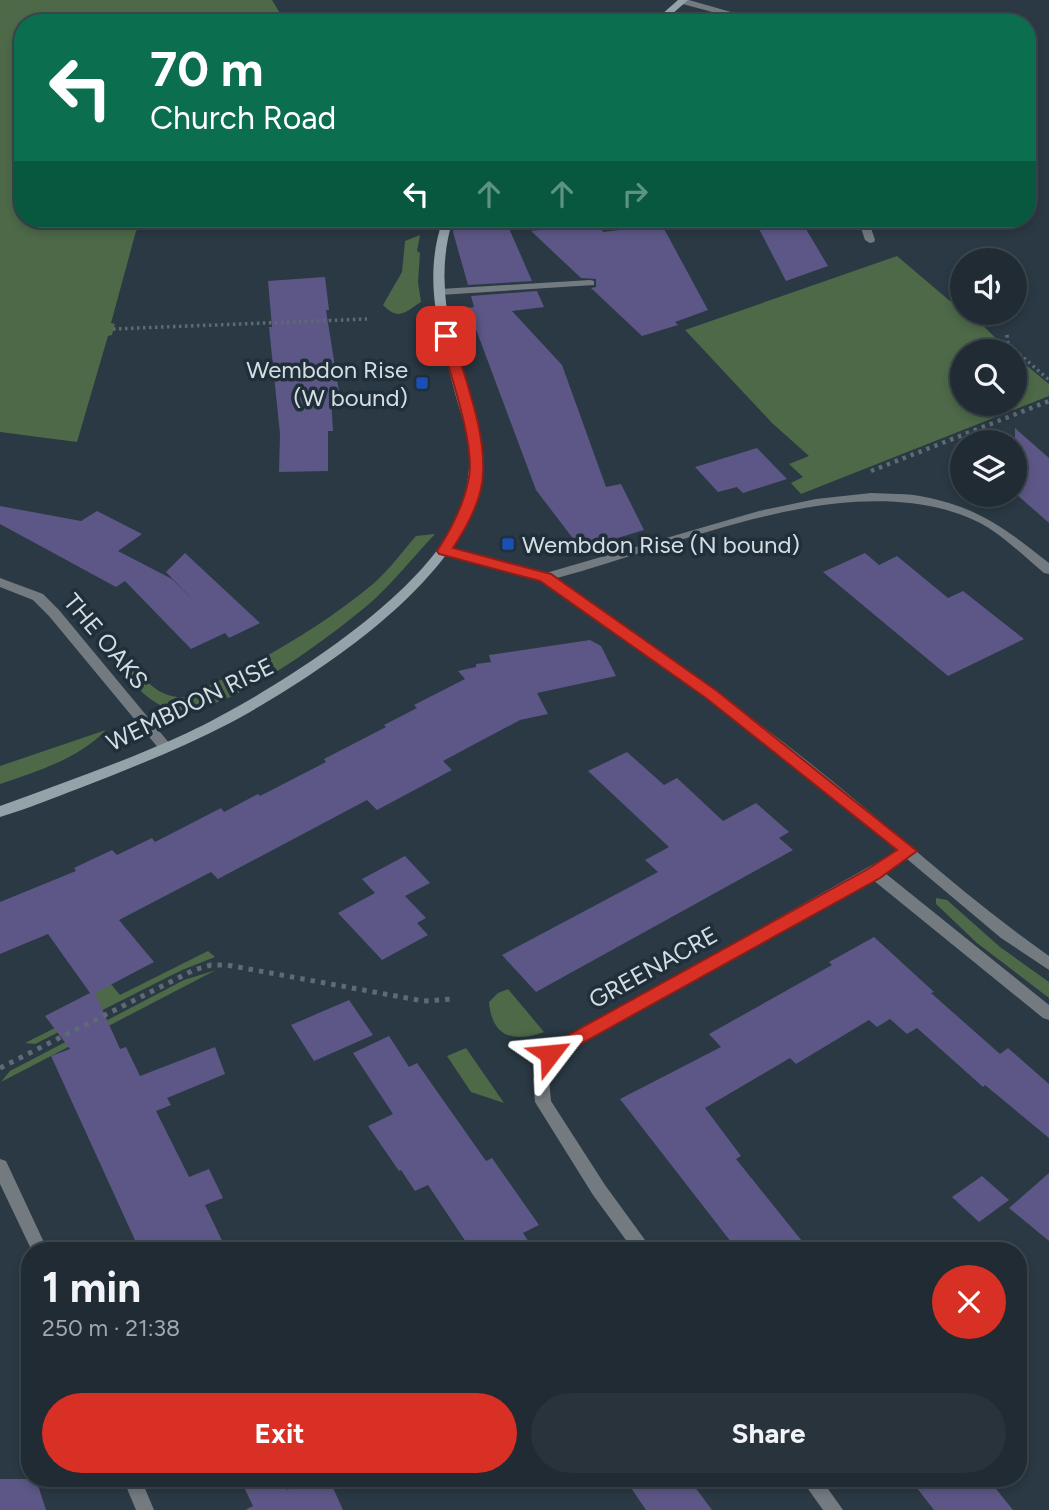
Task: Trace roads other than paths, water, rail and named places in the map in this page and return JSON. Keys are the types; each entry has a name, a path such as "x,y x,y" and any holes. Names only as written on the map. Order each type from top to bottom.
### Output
{"main road":[{"path":"667,14 683,1"},
{"name":"WEMBDON RISE","path":"0,812 165,747 251,705 324,659 399,599 444,551 461,524 476,475 475,443 446,336 440,292 438,264 444,228"}],"street":[{"path":"683,1 731,14"},
{"path":"866,228 870,240"},
{"path":"440,292 590,283"},
{"path":"545,577 811,501 897,497 927,501 970,513 1002,533 1049,569"},
{"path":"444,551 545,577 712,695 909,851 1006,934 1049,964"},
{"name":"THE OAKS","path":"0,582 38,597 54,613 165,747"},
{"name":"GREENACRE","path":"638,1242 600,1190 542,1102 541,1079 550,1054 909,851"},
{"path":"874,873 1049,1014"},
{"path":"0,1166 36,1242"},
{"path":"135,1487 145,1510"},
{"path":"816,1487 834,1510"}],"place":[{"name":"Wembdon Rise (W bound)","path":"422,383"},
{"name":"Wembdon Rise (N bound)","path":"508,544"}]}
